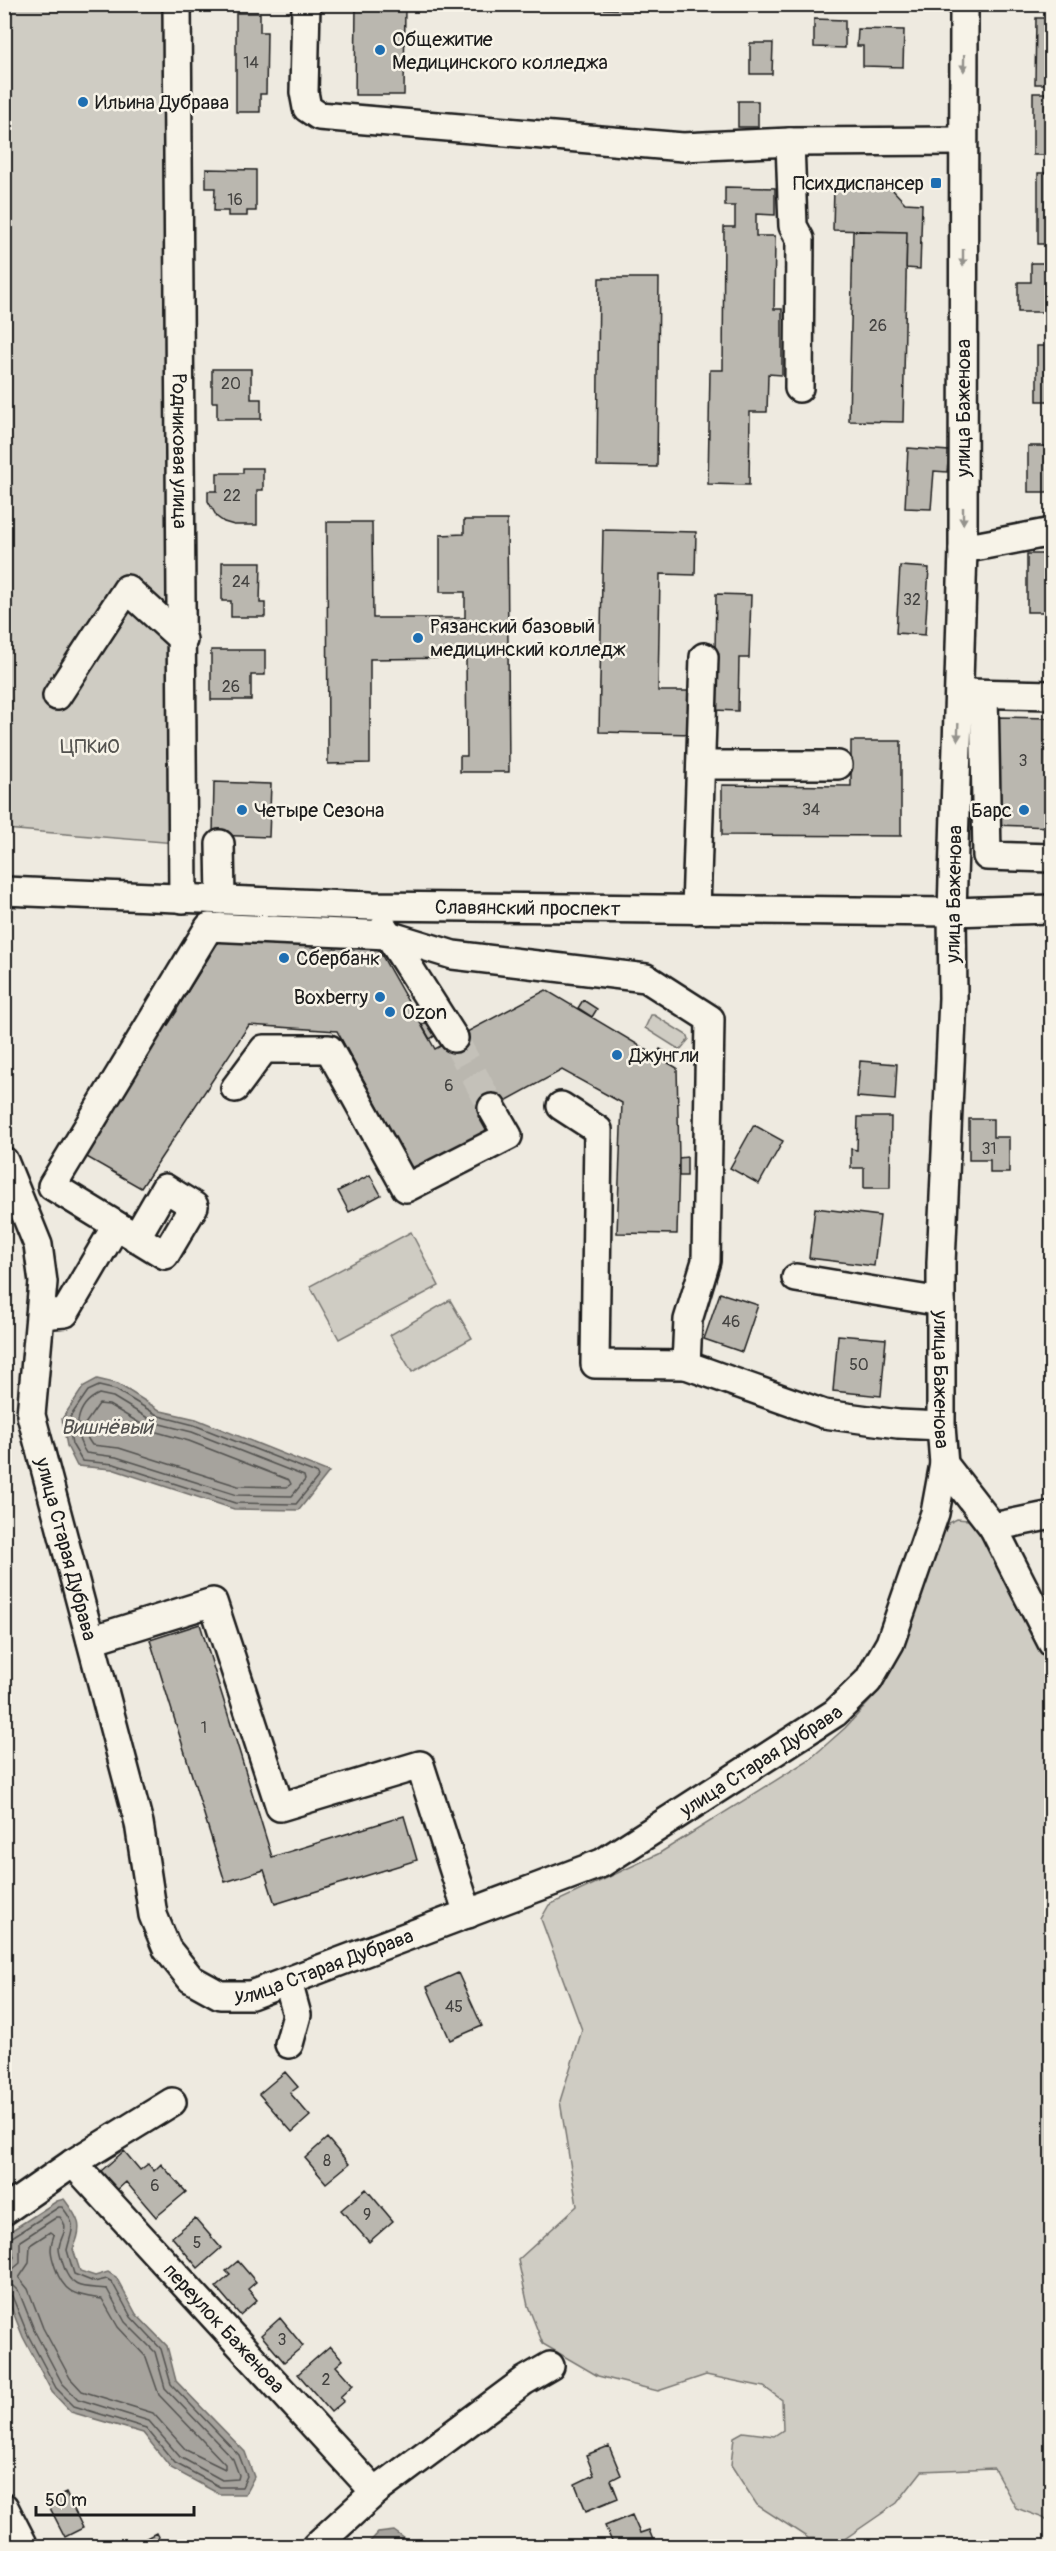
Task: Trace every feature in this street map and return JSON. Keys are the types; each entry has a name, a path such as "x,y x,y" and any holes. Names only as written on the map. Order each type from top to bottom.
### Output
{"street":[{"name":"Родниковая улица","path":"177,4 183,899"},
{"path":"306,4 304,92 307,108 319,116 683,147 790,142 963,141"},
{"name":"улица Баженова","path":"964,4 963,549 972,694 952,912 953,998 941,1302 941,1426 944,1464 993,1527 1052,1644"},
{"path":"790,142 793,226 800,239 799,388"},
{"path":"963,549 1052,532"},
{"path":"57,696 127,589 183,640"},
{"path":"696,910 704,657"},
{"path":"1052,695 972,694 987,856 1052,858"},
{"path":"701,765 838,765"},
{"path":"220,844 221,900"},
{"name":"Славянский проспект","path":"4,891 371,906 952,912 1052,909"},
{"path":"371,906 454,1038"},
{"path":"41,1315 65,1312 126,1232 52,1186 209,927 388,935 453,955 646,978 710,1019 706,1261 688,1320 686,1365"},
{"path":"235,1088 264,1050 329,1049 406,1188 508,1136 492,1108"},
{"path":"561,1106 598,1130 595,1364 686,1365 824,1414 898,1424 941,1426"},
{"name":"улица Старая Дубрава","path":"4,1161 38,1245 43,1282 32,1415 139,1823 153,1915 166,1949 191,1978 220,1995 251,1995 602,1863 836,1713 868,1681 890,1643 935,1514 944,1464"},
{"path":"796,1278 941,1302"},
{"path":"993,1527 1052,1515"},
{"path":"91,1640 213,1602 280,1807 420,1765 468,1914"},
{"path":"288,1982 297,2015 289,2044"},
{"path":"4,2211 73,2163 172,2102"},
{"name":"переулок Баженова","path":"73,2163 375,2492"},
{"path":"316,2547 375,2492 524,2381 550,2366"},
{"path":"4,2507 24,2547"}],"green space":[{"name":"ЦПКиО","path":"4,5 171,5 176,843 5,829"},
{"path":"651,1015 688,1036 689,1039 680,1050 645,1028"},
{"path":"411,1232 439,1286 339,1339 310,1286"},
{"path":"450,1300 472,1338 412,1372 390,1335"},
{"path":"957,1519 968,1520 981,1531 1015,1589 1051,1663 1051,2521 1016,2508 994,2468 922,2471 897,2503 843,2540 808,2538 757,2505 731,2465 734,2437 743,2432 774,2436 783,2430 782,2400 764,2387 706,2375 658,2391 598,2376 543,2344 528,2306 518,2260 577,2206 560,2101 582,2030 541,1919 549,1905 658,1854 810,1759 845,1728 882,1688 902,1650 941,1537 949,1523"}],"water":[{"name":"Вишнёвый","path":"97,1379 118,1384 161,1411 196,1419 329,1472 299,1510 234,1509 112,1469 77,1466 67,1446 62,1419 84,1386"},
{"path":"64,2199 78,2223 78,2234 73,2249 80,2271 95,2276 108,2272 116,2277 136,2314 167,2346 176,2381 245,2452 254,2477 245,2494 219,2494 171,2468 143,2433 71,2412 52,2392 23,2337 5,2292 5,2259 8,2256 6,2234 57,2201"},
{"path":"394,2531 415,2546 366,2546 378,2533"}],"building":[{"name":"Общежитие Медицинского колледжа","path":"356,4 405,4 404,95 355,95"},
{"path":"599,4 642,4 642,10 599,9"},
{"path":"236,13 260,13 260,32 267,32 266,94 260,94 260,112 236,112"},
{"path":"1036,18 1052,18 1052,84 1035,84"},
{"path":"814,19 845,20 845,48 814,47"},
{"path":"858,29 904,30 903,67 863,66 863,46 857,46"},
{"path":"750,43 773,43 772,74 750,74"},
{"path":"1033,93 1052,93 1052,155 1033,155"},
{"path":"738,101 758,101 758,127 738,127"},
{"path":"206,169 256,170 256,211 247,211 247,216 228,216 228,211 214,211 215,188 206,188"},
{"path":"1038,173 1052,173 1052,244 1038,244"},
{"path":"725,187 775,188 775,215 756,214 756,236 775,236 774,309 782,309 782,375 768,374 767,412 750,412 749,485 708,484 710,370 723,370 724,227 735,227 735,206 725,206"},
{"path":"834,187 891,188 905,203 922,204 920,269 906,268 907,232 833,230"},
{"path":"853,231 907,232 903,422 849,421"},
{"path":"1031,263 1052,263 1052,312 1018,312 1018,282 1031,282"},
{"path":"599,278 659,278 657,467 597,466"},
{"path":"1037,346 1052,346 1052,401 1037,401"},
{"path":"212,369 251,369 251,399 261,399 261,419 217,419 217,402 212,402"},
{"path":"1028,446 1052,446 1052,492 1028,492"},
{"path":"908,448 949,451 947,472 934,471 931,509 905,508"},
{"path":"243,468 263,468 263,490 257,490 257,525 234,525 224,522 217,517 208,501 208,491 217,491 217,473 243,473"},
{"name":"Рязанский базовый медицинский колледж","path":"464,520 507,520 509,772 460,772 460,756 467,756 466,658 370,659 370,763 328,764 327,522 372,522 373,618 465,618 465,592 440,592 440,535 464,534"},
{"path":"603,530 696,532 695,575 660,574 658,691 695,691 694,734 599,732"},
{"path":"1027,554 1052,554 1052,612 1027,612"},
{"path":"222,562 261,562 260,603 265,603 265,617 231,617 231,601 222,601"},
{"path":"900,566 929,568 925,635 896,633"},
{"path":"716,594 751,595 749,658 739,658 738,711 714,710"},
{"path":"211,650 265,650 265,675 251,675 251,700 211,700"},
{"path":"996,717 1052,718 1052,827 993,825"},
{"path":"851,741 901,741 901,836 722,835 722,785 851,786"},
{"name":"Четыре Сезона","path":"214,782 271,784 269,837 213,835"},
{"path":"219,941 377,947 435,1049 546,990 677,1068 679,1158 677,1234 617,1233 622,1103 562,1070 478,1116 487,1132 414,1173 337,1031 249,1025 141,1188 85,1156"},
{"path":"583,1000 597,1009 592,1017 578,1008"},
{"path":"169,1006 177,1011 168,1025 160,1020"},
{"path":"430,1020 438,1034 430,1039 422,1025"},
{"path":"660,1049 674,1057 670,1064 656,1056"},
{"path":"860,1061 897,1064 895,1100 857,1097"},
{"path":"858,1117 891,1117 890,1188 864,1188 864,1168 851,1168 851,1149 857,1150"},
{"path":"969,1119 993,1119 993,1137 1009,1137 1009,1173 990,1173 990,1160 969,1160"},
{"path":"754,1125 783,1141 759,1184 730,1168"},
{"path":"687,1157 687,1176 679,1176 679,1158"},
{"path":"370,1175 381,1195 349,1212 338,1191"},
{"path":"815,1208 880,1216 874,1266 809,1258"},
{"path":"720,1293 758,1305 742,1352 704,1339"},
{"path":"838,1335 886,1339 881,1396 833,1391"},
{"path":"200,1624 272,1857 404,1816 417,1860 275,1904 264,1870 225,1882 150,1640"},
{"path":"458,1973 482,2026 450,2040 427,1987"},
{"path":"285,2072 298,2087 290,2093 310,2116 292,2132 259,2094"},
{"path":"327,2138 349,2164 326,2183 305,2158"},
{"path":"124,2151 140,2170 148,2164 154,2171 161,2164 186,2192 156,2217 126,2182 117,2190 101,2171"},
{"path":"366,2189 393,2221 369,2242 341,2210"},
{"path":"195,2218 221,2248 198,2268 172,2237"},
{"path":"238,2261 256,2282 248,2289 257,2300 240,2315 216,2287 230,2275 226,2271"},
{"path":"280,2318 303,2346 284,2362 261,2335"},
{"path":"330,2346 343,2360 336,2366 353,2385 340,2397 344,2401 331,2412 298,2374"},
{"path":"609,2446 621,2475 611,2480 618,2498 586,2511 575,2484 594,2475 586,2455"},
{"path":"66,2493 83,2528 65,2537 47,2502"},
{"path":"632,2515 640,2533 649,2530 655,2545 614,2546 605,2526"},
{"path":"156,2533 163,2546 131,2546"}],"tunnel":[{"path":"454,1038 492,1108"}],"place":[{"name":"Общежитие Медицинского колледжа","path":"380,50"},
{"name":"Ильина Дубрава","path":"83,102"},
{"name":"Психдиспансер","path":"936,183"},
{"name":"Рязанский базовый медицинский колледж","path":"418,638"},
{"name":"Четыре Сезона","path":"242,810"},
{"name":"Барс","path":"1024,810"},
{"name":"Сбербанк","path":"284,958"},
{"name":"Boxberry","path":"380,997"},
{"name":"Ozon","path":"390,1012"},
{"name":"Джунгли","path":"617,1055"}]}
